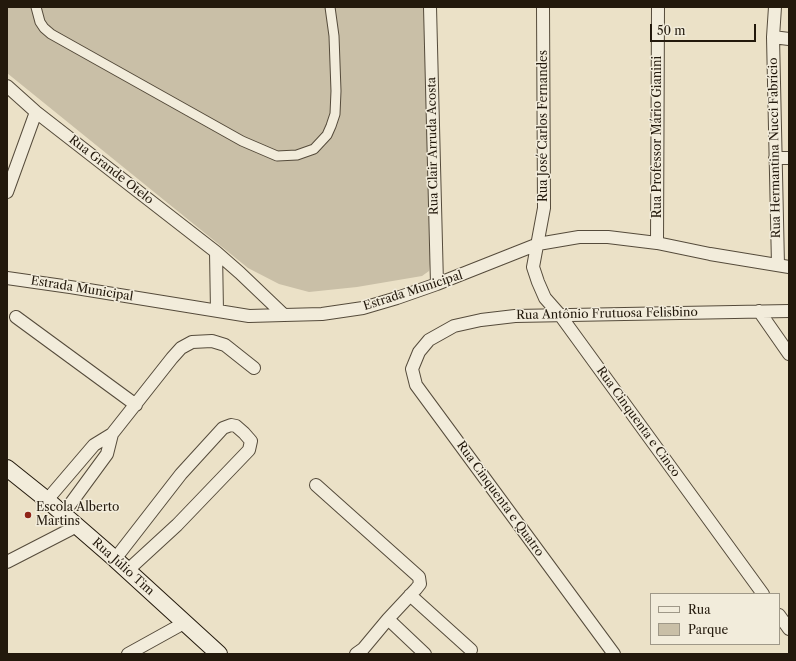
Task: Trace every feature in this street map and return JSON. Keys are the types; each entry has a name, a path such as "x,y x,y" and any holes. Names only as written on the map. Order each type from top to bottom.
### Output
{"main road":[{"name":"Rua Júlio Tim","path":"7,468 48,500 128,570 219,654"}],"street":[{"path":"36,7 40,22 51,34 242,141 277,156 297,156 314,149 326,135 335,114 336,91 334,36 330,7"},
{"name":"Rua Clair Arruda Acosta","path":"430,7 437,284"},
{"name":"Rua José Carlos Fernandes","path":"538,244 544,208 543,7"},
{"name":"Rua Professor Mário Gianini","path":"657,243 658,7"},
{"name":"Rua Hermantina Nucci Fabrício","path":"775,7 773,37 775,158 784,266"},
{"path":"773,37 789,39"},
{"name":"Rua Grande Otelo","path":"7,86 36,112 216,252 284,315"},
{"path":"7,192 36,112"},
{"path":"775,158 789,158"},
{"name":"Estrada Municipal","path":"7,278 249,316 322,314 363,308 437,284 538,244 579,237 608,237 657,243 784,266"},
{"name":"Rua Cinquenta e Cinco","path":"538,244 533,267 545,298 560,315 762,593"},
{"path":"216,252 216,311"},
{"path":"759,311 789,354"},
{"name":"Rua Antônio Frutuosa Felisbino","path":"429,340 454,326 481,320 515,316 789,311"},
{"path":"16,317 136,405"},
{"name":"Rua Cinquenta e Quatro","path":"429,340 419,352 412,368 416,385 614,654"},
{"path":"48,500 94,445 112,434 181,348 192,342 212,341 225,345 254,368"},
{"path":"115,559 155,510 181,474 223,428 226,426 236,426 251,441 249,450 177,525 128,570"},
{"path":"63,514 107,454 112,434"},
{"path":"316,485 419,577 420,584 360,652"},
{"path":"7,562 77,526"},
{"path":"410,595 471,650"},
{"path":"780,616 789,629"},
{"path":"388,619 425,654"},
{"path":"128,654 184,623"}],"green space":[{"path":"7,7 426,7 427,136 433,245 429,271 422,276 357,287 309,292 279,284 248,268 7,73"}],"place":[{"name":"Escola Alberto Martins","path":"28,515"}]}
